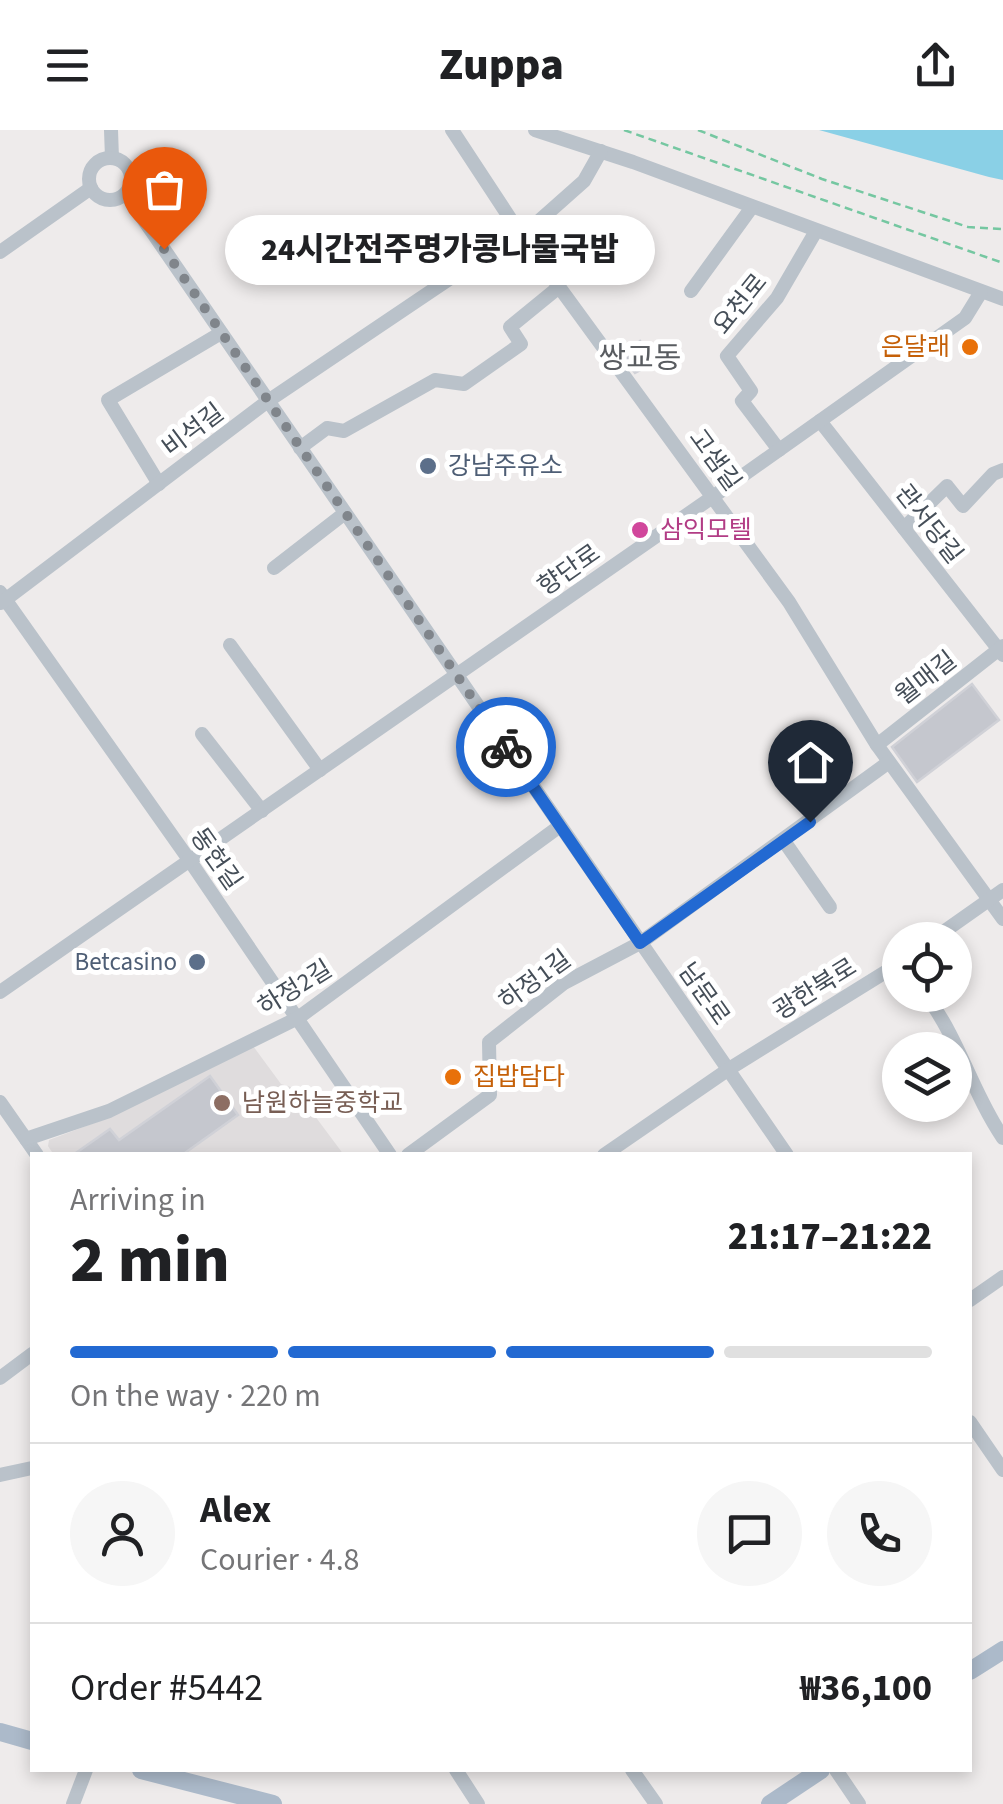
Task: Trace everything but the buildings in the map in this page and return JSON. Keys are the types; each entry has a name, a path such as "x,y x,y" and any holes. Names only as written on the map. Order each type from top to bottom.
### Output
{"main road":[{"path":"972,1671 1003,1650"},
{"path":"0,1732 30,1740"},
{"path":"149,1772 273,1804"},
{"path":"770,1804 818,1772"}],"street":[{"path":"112,130 112,158"},
{"name":"고샘길","path":"452,130 521,234 714,496 788,602 888,762 1003,919"},
{"path":"535,130 1003,299"},
{"name":"비석길","path":"2,599 268,401 521,234 584,181 601,151"},
{"path":"102,159 120,160 129,169 132,182 126,194 107,200 91,188 92,168 102,159"},
{"path":"0,252 91,188"},
{"name":"남문로","path":"126,194 784,1152"},
{"name":"요천로","path":"690,291 752,207"},
{"name":"요천로","path":"780,450 742,401 751,391 727,356 777,298 816,231"},
{"path":"300,448 327,428 344,431 434,380 464,384 521,344 510,327 560,287"},
{"name":"향단로","path":"0,992 965,318 981,292"},
{"path":"158,484 108,400 221,333"},
{"name":"관서당길","path":"820,421 1001,650"},
{"path":"904,528 947,486 964,506 998,472"},
{"path":"274,568 344,513"},
{"name":"동헌길","path":"2,599 190,861 388,1152"},
{"path":"230,645 320,770"},
{"name":"월매길","path":"877,745 1001,650"},
{"path":"202,734 262,810"},
{"path":"640,943 784,842 888,762"},
{"name":"하정2길","path":"26,1139 109,1111 298,1018 560,826"},
{"path":"784,842 830,907"},
{"path":"958,922 1003,890"},
{"name":"하정1길","path":"412,1152 490,1095 489,1042 564,983 640,943"},
{"name":"광한북로","path":"608,1152 729,1069 882,974"},
{"path":"937,1012 956,1040 976,1096 1003,1138"},
{"path":"0,1102 35,1152"},
{"path":"972,1299 1003,1277"},
{"path":"0,1378 30,1356"},
{"path":"972,1425 1003,1470"},
{"path":"0,1475 30,1468"},
{"path":"73,1804 85,1772"},
{"path":"457,1772 478,1804"},
{"path":"633,1772 656,1804"},
{"path":"837,1772 858,1804"}],"path":[{"path":"624,130 1003,264"},
{"path":"698,130 822,178 968,227 1003,229"}],"shaded area":[{"name":"남원하늘중학교","path":"253,1046 281,1084 294,1088 342,1152 52,1152 48,1146 49,1140 110,1117"}],"water":[{"path":"819,130 1003,130 1003,180 989,177"}],"way so far":[{"path":"164,249 506,747"}],"place":[{"name":"24시간전주명가콩나물국밥","path":"164,249"},
{"name":"은달래","path":"970,347"},
{"name":"강남주유소","path":"428,466"},
{"name":"삼익모텔","path":"640,530"},
{"name":"Betcasino","path":"197,962"},
{"name":"집밥담다","path":"453,1077"},
{"name":"남원하늘중학교","path":"222,1103"}],"district":[{"name":"쌍교동","path":"640,358"}],"route":[{"path":"506,747 640,943 810,822"}]}
